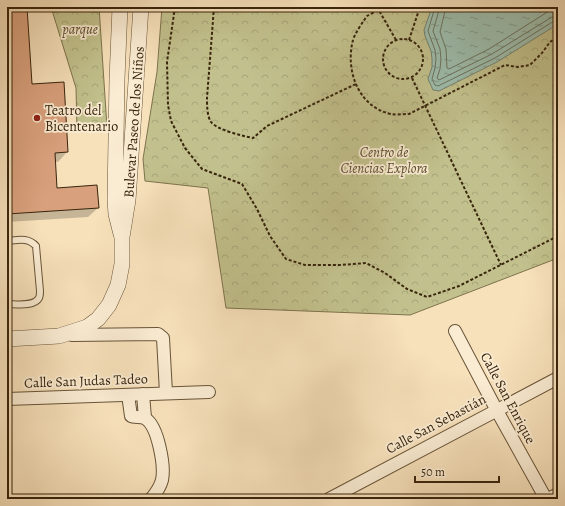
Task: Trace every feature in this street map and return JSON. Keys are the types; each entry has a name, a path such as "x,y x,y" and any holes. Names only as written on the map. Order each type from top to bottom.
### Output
{"street":[{"name":"Bulevar Paseo de los Niños","path":"120,7 115,200 116,214 122,237"},
{"name":"Bulevar Paseo de los Niños","path":"7,339 59,336 87,327 98,319 109,305 118,285 122,264 122,237 127,216 142,7"},
{"name":"Calle San Enrique","path":"455,331 496,409 547,499"},
{"path":"59,336 93,334 158,334 163,338 166,393"},
{"name":"Calle San Sebastián","path":"329,499 496,409 558,378"},
{"name":"Calle San Judas Tadeo","path":"7,399 209,392"},
{"path":"143,394 145,418"},
{"path":"128,395 131,416 145,418 152,424 156,434 162,467 162,479 158,492 151,499"},
{"path":"547,499 558,494"}],"lane":[{"path":"7,241 26,240 32,242 36,246 40,291 39,298 29,304 7,304"}],"path":[{"path":"175,7 167,62 168,105 171,121 185,148 202,169 242,184 257,209 270,236 286,260 305,265 366,263 385,273 407,290 427,297 459,286 558,236"},
{"path":"214,7 207,104 211,122 216,127 253,138 267,126 356,84"},
{"path":"409,40 420,7"},
{"path":"396,40 377,8 368,16 353,39 351,62 353,80 363,97 377,109 392,114 409,114 505,65 518,68 530,65 550,42 558,37"},
{"path":"396,40 409,40 420,47 424,60 419,73 407,80 400,80 393,77 384,67 383,54 386,48 396,40"},
{"path":"412,78 501,266"}],"green space":[{"name":"parque","path":"51,7 99,7 107,127 77,130 76,88"},
{"name":"Centro de Ciencias Explora","path":"162,7 558,7 558,258 410,315 226,308 208,188 145,181 143,159 157,72"}],"water":[{"path":"432,7 558,7 558,24 497,62 439,91 433,90 428,79 432,67 432,59 424,30"}],"building":[{"name":"Teatro del Bicentenario","path":"7,7 27,7 32,84 64,82 68,152 55,153 57,188 97,185 99,208 7,214"}],"place":[{"name":"Teatro del Bicentenario","path":"37,118"}]}
